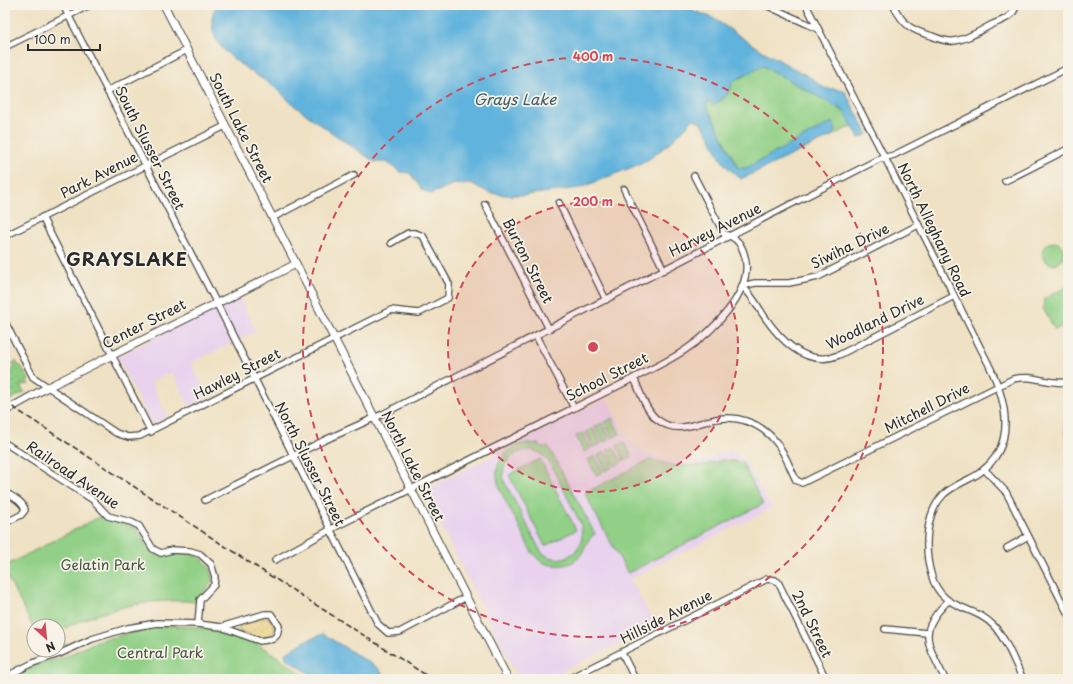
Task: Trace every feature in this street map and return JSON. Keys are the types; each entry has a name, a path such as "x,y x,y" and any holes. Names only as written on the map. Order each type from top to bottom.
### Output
{"street":[{"name":"South Slusser Street","path":"63,5 216,302"},
{"path":"5,47 90,5"},
{"name":"South Lake Street","path":"164,5 296,264"},
{"path":"766,5 816,28"},
{"name":"North Alleghany Road","path":"806,5 816,28 885,158 998,386 1006,415 1005,431 997,452 984,469 945,494 932,510 929,520 928,538 930,568 935,584 948,601"},
{"path":"893,5 900,19 912,30 949,41 961,40 1008,17 1014,11 1016,5"},
{"path":"107,91 187,50"},
{"name":"Harvey Avenue","path":"205,500 536,336 730,235 1068,68"},
{"path":"5,94 5,103"},
{"name":"Park Avenue","path":"5,236 225,126"},
{"path":"1005,181 1068,149"},
{"path":"272,218 354,175"},
{"name":"School Street","path":"275,560 330,530 634,378 677,355 707,333 733,303 742,286 746,267 745,257 737,239 730,235 724,234 694,176"},
{"path":"624,189 664,270"},
{"path":"559,203 606,300"},
{"name":"Burton Street","path":"485,204 549,329"},
{"path":"42,217 151,432"},
{"name":"Siwiha Drive","path":"742,286 755,282 789,283 818,277 918,225"},
{"name":"Hawley Street","path":"5,322 33,377 46,388 116,433 134,437 151,432 387,312 392,310 419,313 448,298 449,284 423,236 408,233 391,243"},
{"name":"Center Street","path":"5,411 46,388 216,302 296,264"},
{"name":"North Lake Street","path":"296,264 508,679"},
{"name":"Woodland Drive","path":"742,286 751,294 763,315 782,337 800,353 810,358 821,360 839,356 954,296"},
{"name":"North Slusser Street","path":"216,302 292,456 378,624 388,633 400,632 466,597"},
{"path":"536,336 574,408"},
{"name":"Mitchell Drive","path":"634,378 654,417 668,426 685,428 727,418 747,421 758,426 777,442 796,480 802,483 998,386 1020,377 1032,377 1058,383 1068,382"},
{"name":"Railroad Avenue","path":"5,443 93,500 108,516 139,526 153,549 161,553 172,550 190,551 200,554 211,564 215,577 214,585 200,600 198,624"},
{"path":"984,469 1006,492 1068,614"},
{"path":"5,492 21,502 24,505 25,510 21,515 5,523"},
{"path":"1007,548 1028,536"},
{"name":"Hillside Avenue","path":"568,679 767,579 775,580"},
{"name":"2nd Street","path":"775,580 826,679"},
{"path":"945,679 930,648 927,633 931,619 948,601 993,625 1002,637 1023,679"},
{"path":"5,677 33,663 59,654 92,639 157,623 221,626 260,641 273,639 277,636 279,626 271,614 265,614 221,626"},
{"path":"885,629 927,633"},
{"path":"622,652 635,679"}],"shaded area":[{"path":"240,299 256,331 191,363 208,397 189,406 172,372 151,382 168,417 152,425 117,357 230,300"},
{"path":"607,398 628,440 645,453 672,462 704,461 729,449 745,461 772,508 630,579 656,626 545,679 519,679 423,491"}],"green space":[{"path":"763,66 836,106 844,112 853,125 834,135 835,133 746,168 738,168 706,105 708,102 722,101 730,91 732,82"},
{"path":"1053,242 1061,245 1064,253 1061,261 1053,264 1045,261 1042,253 1045,245"},
{"path":"1068,286 1068,326 1063,326 1055,330 1043,308 1044,299"},
{"path":"16,361 18,365 21,366 29,380 27,382 29,384 21,385 21,388 25,392 8,401 5,399 5,373 15,368 13,363"},
{"path":"612,418 620,434 612,438 605,422"},
{"path":"602,423 610,439 603,442 595,427"},
{"path":"593,428 601,444 593,447 586,432"},
{"path":"583,433 591,448 584,452 576,436"},
{"path":"624,442 632,457 624,461 617,446"},
{"path":"528,443 538,444 544,448 548,446 595,534 588,541 577,559 571,563 564,565 547,564 534,555 500,489 497,472 499,463 504,455 514,446","holes":["531,450 540,453 550,463 581,524 582,541 575,552 567,557 558,559 549,557 541,552 504,481 503,474 506,463 514,455 519,452"]},
{"path":"614,447 622,462 615,466 607,450"},
{"path":"605,452 613,467 605,471 598,455"},
{"path":"595,456 603,472 596,475 588,460"},
{"path":"540,459 576,530 545,546 509,475"},
{"path":"651,459 674,466 705,465 722,460 742,462 763,504 628,573 585,493"},
{"name":"Gelatin Park","path":"103,515 111,520 136,529 142,536 147,547 157,555 164,557 183,552 198,557 207,564 212,574 212,579 197,602 161,601 127,606 93,616 66,628 66,618 28,618 5,572 5,566"},
{"name":"Central Park","path":"161,626 210,628 244,638 262,647 309,679 11,679 41,663 66,658 66,656 97,641"}],"sand":[{"path":"255,618 269,618 274,624 275,631 271,635 263,638 254,637 240,632 239,624"}],"water":[{"name":"Grays Lake","path":"215,5 684,5 713,18 759,49 813,79 824,88 844,90 868,134 859,138 844,111 763,66 732,82 731,88 726,96 713,106 709,101 706,104 738,168 746,168 832,122 836,130 834,135 741,179 723,162 706,130 698,121 694,119 670,143 645,162 580,188 526,195 506,195 490,193 470,183 464,185 456,183 431,194 422,190 410,173 400,172 387,162 375,162 325,128 293,104 272,85 232,58 219,44 213,31 212,20 216,7"},
{"path":"1068,411 1068,447 1065,424"},
{"path":"323,634 378,668 386,679 318,679 286,658 285,654 305,641"}],"railway":[{"path":"5,402 255,566 432,679"}],"district":[{"name":"GRAYSLAKE","path":"127,260"}]}
